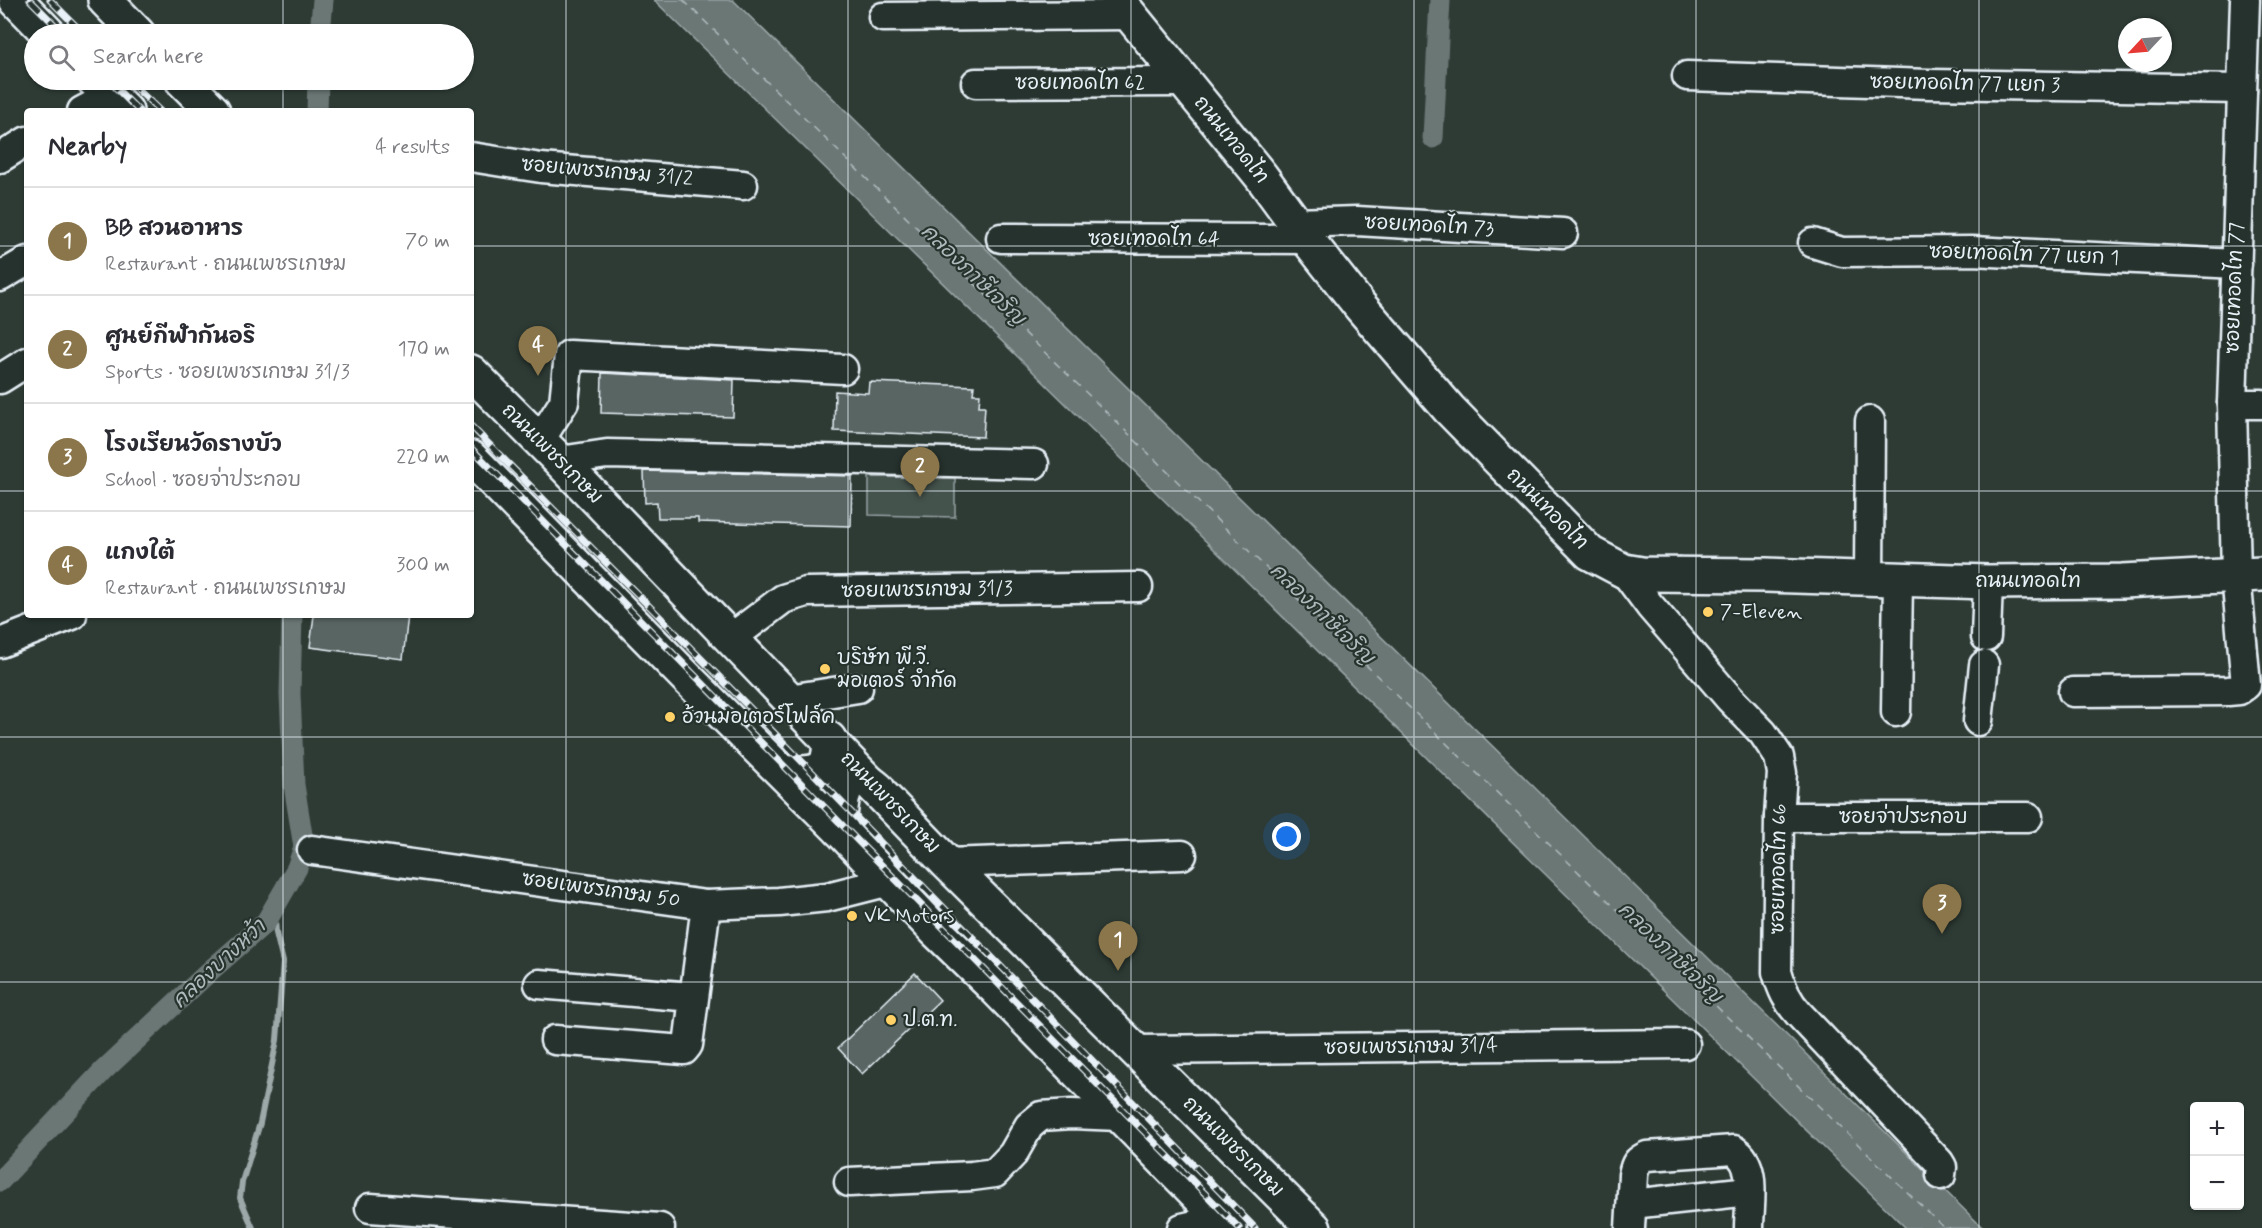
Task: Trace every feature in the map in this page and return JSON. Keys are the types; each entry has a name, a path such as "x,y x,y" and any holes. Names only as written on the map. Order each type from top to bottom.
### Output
{"main road":[{"path":"16,0 39,24"},
{"path":"105,0 128,24"},
{"name":"ถนนเทอดไท","path":"1124,8 1261,176 1301,231 1411,366 1490,452 1590,553 1624,571 1642,574 1766,575 1988,582 2122,581 2249,575"},
{"path":"192,90 210,108"},
{"name":"ถนนเพชรเกษม","path":"474,375 550,450 947,862 1314,1228"},
{"path":"474,461 689,680 784,773 1226,1224"},
{"path":"784,773 812,772 827,764 829,738"},
{"path":"840,830 840,802 850,782 868,780 878,789"}],"street":[{"name":"ซอยเทอดไท 77","path":"2073,692 2228,691 2243,688 2246,685 2249,575 2232,404 2236,264 2250,166 2242,89 2245,0"},
{"path":"883,17 1124,8"},
{"name":"ซอยเทอดไท 77 แยก 3","path":"1687,76 1929,84 2242,89"},
{"name":"ซอยเทอดไท 62","path":"976,83 1185,82"},
{"path":"88,108 110,96"},
{"path":"0,158 24,143"},
{"name":"ซอยเพชรเกษม 31/2","path":"474,157 541,168 743,185"},
{"name":"ซอยเทอดไท 73","path":"1301,231 1357,221 1563,233"},
{"name":"ซอยเทอดไท 64","path":"1000,238 1301,231"},
{"name":"ซอยเทอดไท 77 แยก 1","path":"1813,243 1842,252 1972,251 2236,264"},
{"path":"0,278 24,263"},
{"path":"843,369 569,355 564,402 550,450 607,454 1034,464"},
{"path":"0,379 24,364"},
{"path":"2232,404 2262,404"},
{"path":"1870,421 1896,712"},
{"name":"ซอยเทอดไท 66","path":"1624,571 1650,606 1772,746 1779,757 1782,773 1779,817 1777,972 1782,989 1799,1014 1940,1169"},
{"path":"1978,722 1985,651 1988,582"},
{"name":"ซอยเพชรเกษม 31/3","path":"730,639 783,599 806,592 1138,587"},
{"path":"0,643 64,618"},
{"path":"789,699 858,688"},
{"name":"ซอยจ่าประกอบ","path":"1779,817 2028,817"},
{"name":"ซอยเพชรเกษม 50","path":"312,850 706,905 779,902 827,897 890,881"},
{"path":"947,862 1182,855"},
{"path":"555,1040 684,1050 688,1045 706,905"},
{"path":"539,984 693,997"},
{"name":"ซอยเพชรเกษม 31/4","path":"1136,1050 1685,1044"},
{"path":"849,1182 994,1173 1013,1154 1029,1126 1041,1116 1072,1114 1119,1116"},
{"path":"1749,1191 1631,1216 1634,1166 1639,1159 1647,1156 1734,1150 1747,1162 1749,1191 1749,1228"},
{"path":"370,1208 660,1228"},
{"path":"1182,1228 1226,1224"}],"shaded area":[{"path":"869,477 955,478 955,517 869,515"}],"water":[{"name":"คลองภาษีเจริญ","path":"654,0 733,0 1983,1228 1906,1228"}],"building":[{"path":"602,373 734,380 733,417 601,413"},
{"path":"869,382 974,386 973,394 980,394 979,406 985,406 983,437 834,431 835,391 868,393"},
{"path":"644,471 852,476 851,526 698,522 698,518 658,518 657,502 645,503"},
{"path":"314,618 408,618 403,659 310,647"},
{"path":"915,973 940,1000 862,1074 838,1048"}],"waterway":[{"name":"คลองบางหว้า","path":"321,24 323,0"},
{"path":"1433,138 1440,0"},
{"name":"คลองบางหว้า","path":"317,108 318,90"},
{"name":"คลองบางหว้า","path":"0,1181 103,1071 266,922 297,868 304,847 294,785 290,694 292,618"},
{"path":"253,1228 240,1198 242,1182 260,1123 277,1040 283,962 276,933 274,908"}],"ferry route":[{"path":"683,0 1941,1225 1950,1228"}],"railway":[{"path":"30,0 54,24"},
{"path":"50,0 74,24"},
{"path":"118,90 136,108"},
{"path":"138,90 157,108"},
{"path":"474,429 750,708 1255,1228"},
{"path":"474,451 1239,1228"}],"place":[{"name":"แกงใต้","path":"538,376"},
{"name":"ศูนย์กีฬากันอริ","path":"920,497"},
{"name":"7-Eleven","path":"1708,612"},
{"name":"บริษัท พี.วี. มอเตอร์ จำกัด","path":"825,669"},
{"name":"อ้วนมอเตอร์โฟล์ค","path":"670,717"},
{"name":"VK Motors","path":"852,916"},
{"name":"โรงเรียนวัดรางบัว","path":"1942,934"},
{"name":"BB สวนอาหาร","path":"1118,971"},
{"name":"ป.ต.ท.","path":"891,1020"}]}
